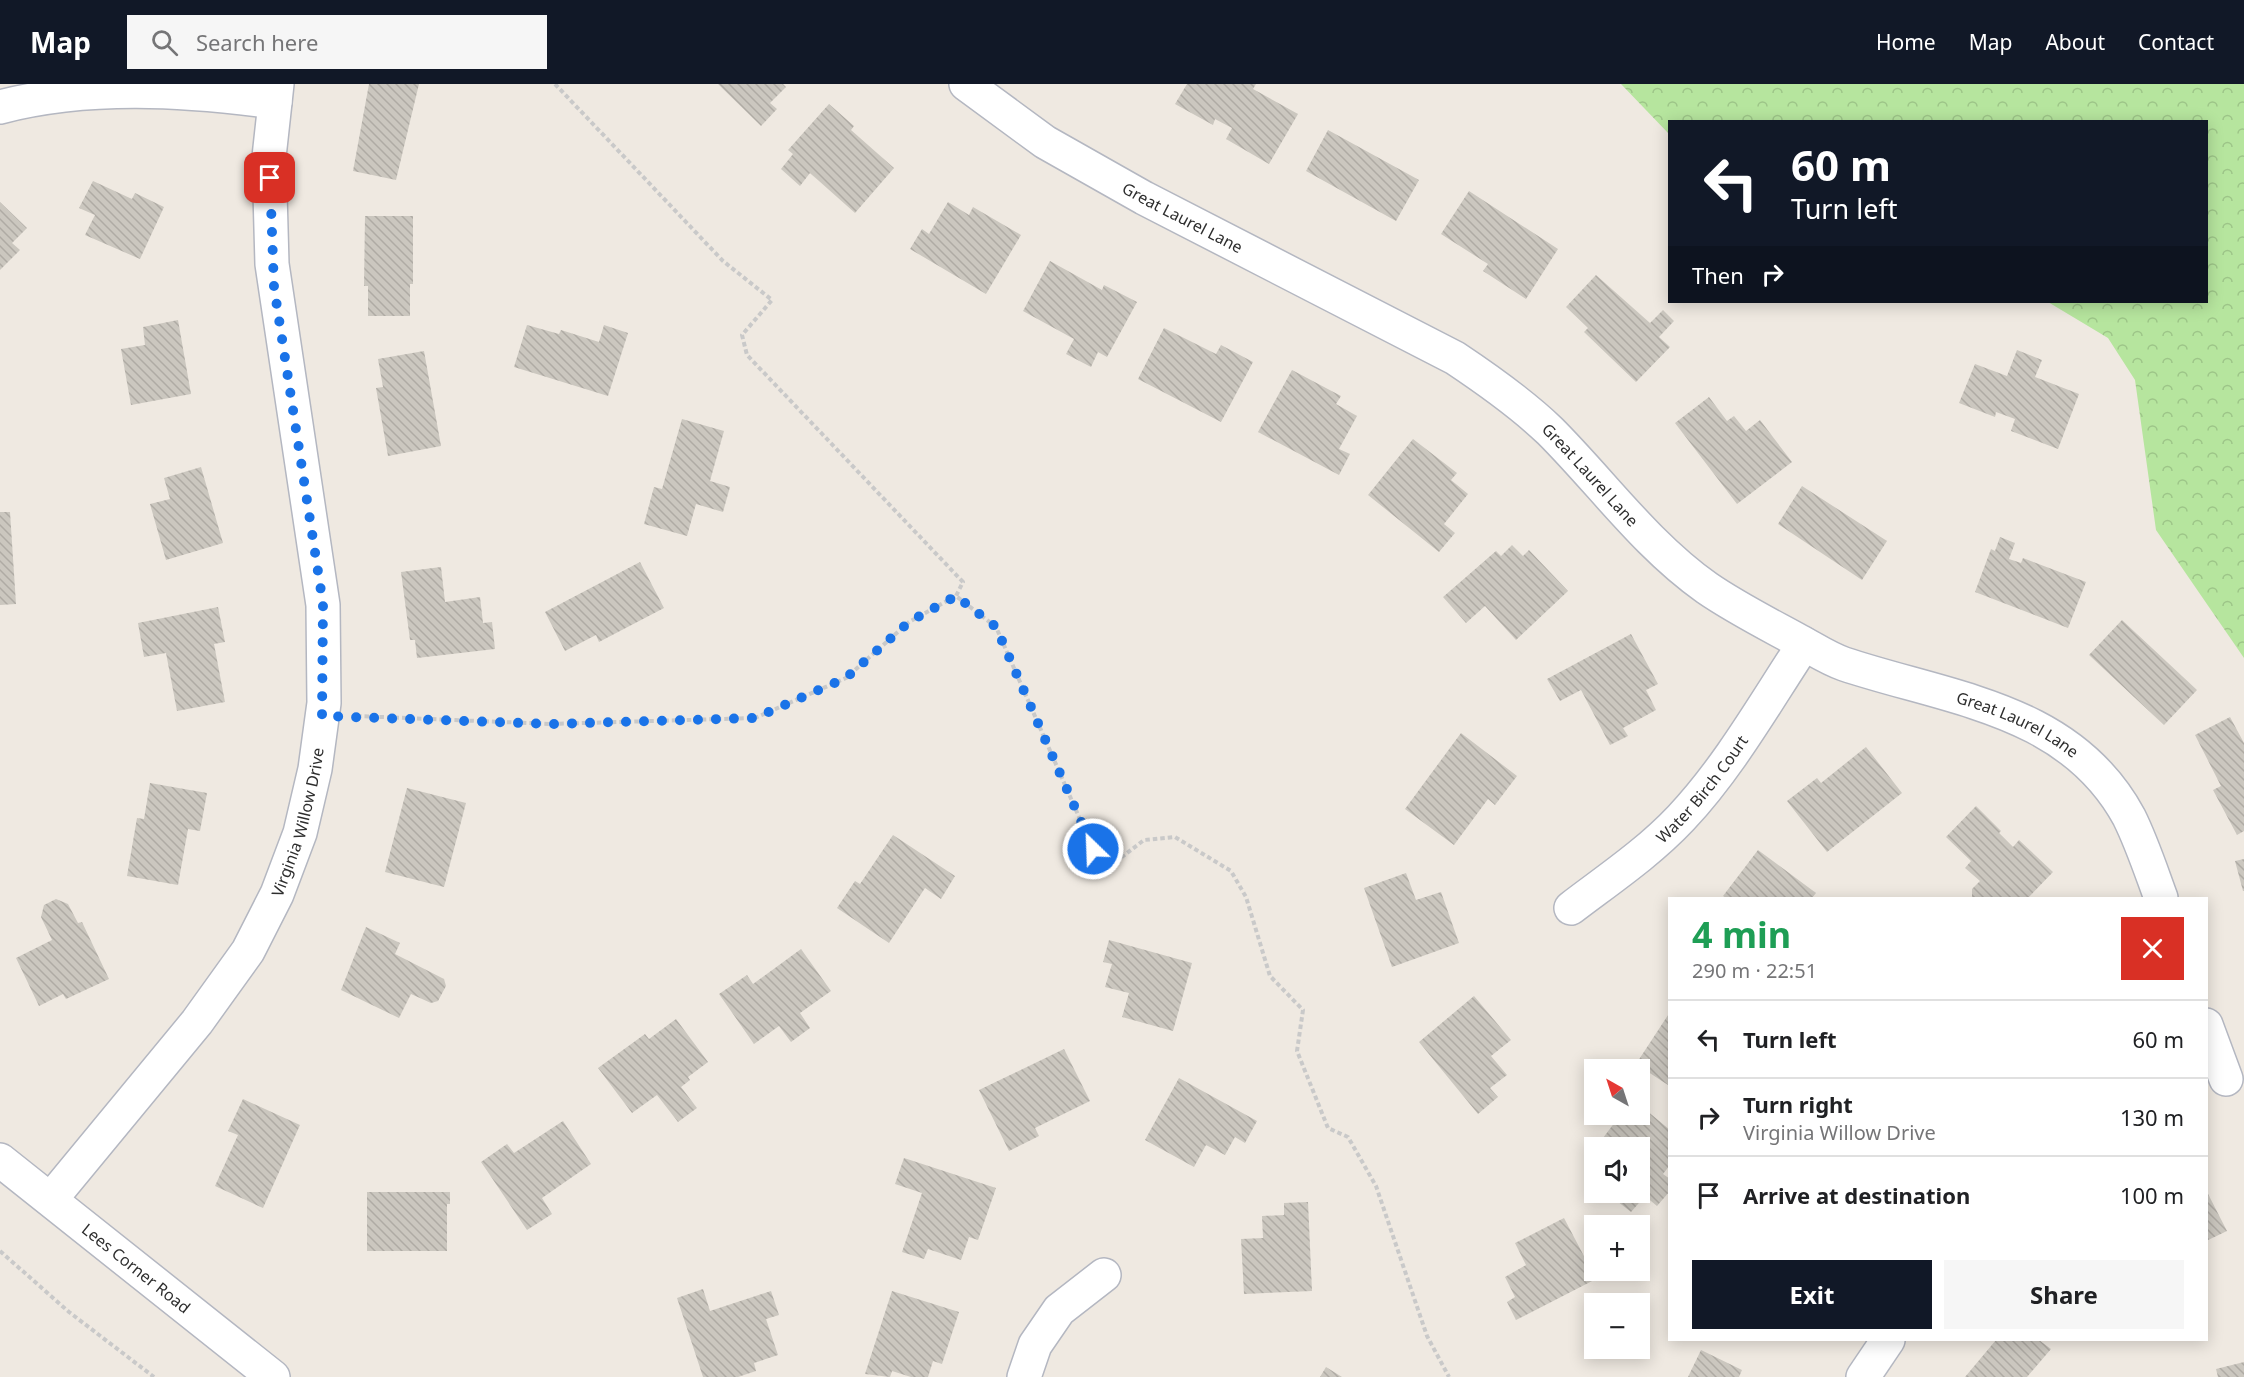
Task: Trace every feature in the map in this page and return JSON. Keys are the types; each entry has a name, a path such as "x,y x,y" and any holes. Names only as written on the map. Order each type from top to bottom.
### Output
{"street":[{"path":"0,107 15,100 77,87 123,84 276,93"},
{"name":"Great Laurel Lane","path":"966,84 1045,142 1144,198 1455,358 1489,380 1550,431 1652,541 1679,566 1707,588 1755,617 1842,663 2016,716 2069,748 2099,776 2128,816 2161,897"},
{"name":"Virginia Willow Drive","path":"51,1200 197,1022 249,951 277,894 300,833 315,769 322,716 323,604 272,264 269,157 276,93"},
{"name":"Water Birch Court","path":"1571,908 1643,854 1680,819 1715,778 1804,644"},
{"path":"2208,1030 2226,1079"},
{"name":"Lees Corner Road","path":"0,1160 273,1377"},
{"path":"1024,1377 1035,1346 1059,1310 1104,1275"},
{"path":"1863,1377 1887,1341"}],"path":[{"path":"322,716 551,724 755,718 846,678 909,622 956,596 963,582 747,355 742,335 772,300 723,261 555,84"},
{"path":"956,596 996,627 1093,849 1118,860 1144,840 1176,837 1231,871 1246,897 1270,976 1303,1010 1297,1051 1328,1128 1348,1137 1376,1186 1427,1336 1449,1377"},
{"path":"0,1251 69,1312 154,1377"}],"green space":[{"path":"1621,84 2244,84 2244,658 2156,530 2135,380 2108,338 2050,303 2208,303 2208,120 1668,120 1668,133"}],"building":[{"path":"369,84 419,84 396,180 353,171"},
{"path":"718,84 783,84 786,87 770,103 777,109 761,126"},
{"path":"1187,84 1256,84 1253,89 1298,114 1269,164 1226,139 1232,128 1215,119 1213,125 1175,104"},
{"path":"829,104 854,126 851,130 894,168 855,213 810,173 800,186 781,169 793,154 788,150"},
{"path":"1328,130 1419,180 1396,221 1306,171"},
{"path":"93,181 132,199 135,193 164,207 140,259 85,235 95,215 79,208"},
{"path":"1469,191 1558,249 1526,299 1483,271 1488,264 1441,234"},
{"path":"0,202 27,228 12,243 20,250 0,270"},
{"path":"948,202 969,215 973,207 1021,235 986,294 910,249 922,229 929,234"},
{"path":"365,216 413,216 413,284 410,284 410,316 368,316 368,286 364,286"},
{"path":"1050,261 1102,290 1104,285 1137,302 1107,357 1098,352 1091,367 1066,354 1074,339 1023,311"},
{"path":"1596,275 1650,323 1663,310 1674,321 1659,337 1670,347 1636,382 1584,332 1588,328 1566,307"},
{"path":"178,320 191,394 131,405 121,349 145,345 143,327"},
{"path":"527,325 559,334 561,330 599,342 604,325 628,333 608,396 514,367"},
{"path":"1164,328 1216,354 1221,345 1253,362 1221,422 1138,379"},
{"path":"2017,350 2042,360 2035,377 2079,394 2058,449 2011,431 2015,419 1996,412 1995,417 1959,403 1975,364 2007,376"},
{"path":"424,351 441,446 388,456 376,388 383,387 378,359"},
{"path":"1292,370 1341,396 1336,404 1357,416 1339,449 1350,454 1339,475 1258,432"},
{"path":"1709,397 1727,421 1734,416 1746,431 1760,420 1792,462 1737,504 1675,423"},
{"path":"682,419 724,431 710,481 730,487 723,512 696,504 687,536 644,524 654,487 662,489"},
{"path":"1413,439 1457,473 1451,480 1468,494 1444,524 1455,533 1439,552 1368,495"},
{"path":"201,467 223,543 166,560 150,504 170,499 164,478"},
{"path":"1802,486 1887,541 1862,580 1778,524"},
{"path":"0,512 10,512 16,604 0,605"},
{"path":"2000,537 2015,543 2009,559 2021,563 2023,558 2086,582 2068,628 1975,592 1991,549 1995,551"},
{"path":"1512,545 1523,556 1529,550 1568,591 1516,640 1485,606 1466,623 1443,597 1496,551 1501,556"},
{"path":"640,562 664,608 599,642 596,635 565,651 545,612"},
{"path":"441,567 445,602 480,597 483,623 492,622 495,649 417,658 415,640 410,640 401,572"},
{"path":"218,607 225,642 214,644 225,702 177,711 166,653 144,657 138,623"},
{"path":"2122,620 2197,690 2164,725 2089,655"},
{"path":"1631,634 1658,684 1646,690 1656,710 1623,728 1628,736 1610,745 1581,690 1560,701 1547,679"},
{"path":"2230,717 2244,743 2244,831 2237,835 2213,790 2221,786 2195,735"},
{"path":"1461,733 1517,776 1495,805 1488,799 1454,845 1405,809"},
{"path":"1866,747 1902,793 1827,852 1787,801 1817,778 1821,783"},
{"path":"150,783 207,793 200,831 188,829 178,885 127,876 137,818 144,819"},
{"path":"407,788 466,803 444,887 385,872"},
{"path":"1976,806 2001,831 1999,833 2013,847 2019,840 2053,872 2029,897 1972,897 1972,889 1980,881 1965,868 1971,861 1946,837"},
{"path":"893,835 955,876 941,899 925,888 889,943 837,908 855,881 860,884"},
{"path":"1758,850 1816,893 1813,897 1723,896"},
{"path":"2244,859 2244,891 2243,891 2235,861"},
{"path":"1406,873 1416,900 1441,892 1459,943 1392,967 1364,888"},
{"path":"56,899 68,904 78,923 82,922 109,979 66,999 63,994 39,1006 16,958 52,940 41,917 44,905"},
{"path":"366,927 400,943 395,954 444,979 446,986 438,1001 431,1003 411,994 399,1018 341,990"},
{"path":"1109,940 1192,963 1173,1031 1122,1017 1129,993 1105,987 1112,964 1103,962"},
{"path":"801,949 831,991 800,1013 810,1028 791,1042 779,1026 754,1044 719,994 747,975 753,984"},
{"path":"1474,996 1511,1040 1491,1056 1507,1075 1490,1088 1498,1097 1478,1114 1419,1042"},
{"path":"1668,1015 1668,1085 1650,1073 1650,1059 1639,1059"},
{"path":"676,1019 708,1062 688,1077 690,1080 681,1087 697,1108 678,1122 657,1095 632,1113 598,1068 645,1034 649,1039"},
{"path":"1064,1049 1090,1101 1035,1128 1039,1136 1009,1151 979,1090"},
{"path":"1179,1078 1257,1121 1245,1143 1235,1137 1225,1155 1206,1145 1194,1167 1145,1140"},
{"path":"243,1099 300,1125 263,1208 215,1186 238,1135 228,1131"},
{"path":"1650,1113 1668,1128 1668,1168 1663,1174 1668,1178 1668,1193 1657,1206 1650,1200 1650,1137 1604,1137 1613,1125 1650,1125"},
{"path":"563,1121 591,1164 542,1198 552,1214 527,1230 481,1162 507,1144 514,1153"},
{"path":"904,1158 996,1188 978,1240 969,1237 961,1260 928,1249 924,1259 902,1252 922,1193 895,1184"},
{"path":"367,1192 450,1192 450,1204 447,1204 447,1251 367,1251"},
{"path":"2208,1194 2227,1231 2208,1240"},
{"path":"1308,1202 1312,1291 1244,1294 1241,1239 1263,1238 1262,1216 1284,1215 1284,1203"},
{"path":"1620,1203 1639,1203 1631,1212"},
{"path":"1564,1218 1584,1256 1584,1281 1592,1281 1516,1320 1507,1302 1515,1297 1505,1277 1526,1265 1515,1243"},
{"path":"703,1289 710,1311 771,1291 779,1315 766,1319 778,1355 754,1363 756,1371 738,1377 703,1377 677,1298"},
{"path":"892,1291 959,1312 942,1364 933,1361 928,1377 911,1377 892,1371 890,1377 865,1374"},
{"path":"1995,1341 2040,1341 2051,1349 2027,1377 1965,1377"},
{"path":"1701,1350 1742,1370 1739,1377 1688,1377"},
{"path":"2244,1362 2244,1377 2218,1377 2216,1369"},
{"path":"1326,1367 1342,1377 1320,1377"}],"route":[{"path":"270,178 274,287 314,531 323,604 324,703 322,716 551,724 755,718 846,678 909,622 956,596 996,627 1093,849"}]}
